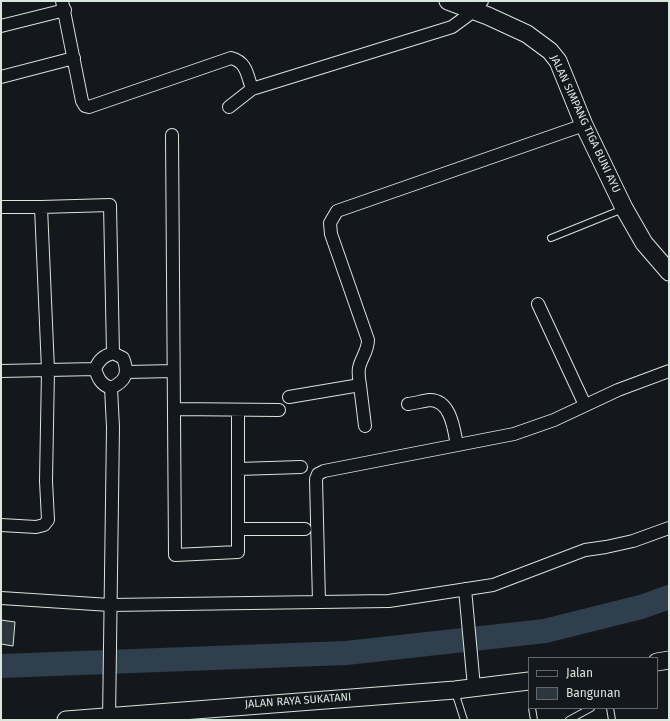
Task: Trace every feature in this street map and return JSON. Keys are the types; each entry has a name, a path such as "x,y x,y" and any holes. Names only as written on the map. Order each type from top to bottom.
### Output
{"main road":[{"name":"JALAN SIMPANG TIGA BUNI AYU","path":"448,1 477,6 488,16 527,34 550,51 558,61 584,125 624,208 644,243 669,272"},
{"path":"658,662 669,660"},
{"name":"JALAN RAYA SUKATANI","path":"66,720 201,714 455,690 528,681"}],"street":[{"path":"1,26 63,5 82,101 85,106 89,107 231,58 243,64 252,89"},
{"path":"229,107 252,89 452,27 477,6"},
{"path":"1,77 74,58"},
{"path":"365,426 358,374 359,366 367,351 368,340 331,234 330,223 337,210 584,125"},
{"path":"172,135 175,555 238,552 238,410"},
{"path":"1,207 41,208 110,205 113,353"},
{"path":"1,525 36,527 44,525 48,520 46,481 48,370 41,208"},
{"path":"538,304 585,405"},
{"path":"113,353 123,358 127,372 124,378 111,388 105,386 97,378 95,369 98,361 113,353"},
{"path":"1,371 95,369"},
{"path":"127,372 174,371"},
{"path":"319,602 316,479 318,474 324,471 514,434 554,420 618,390 669,371"},
{"path":"289,397 360,385"},
{"path":"108,718 110,676 113,427 111,388"},
{"path":"408,404 430,400 443,404 453,427 457,445"},
{"path":"174,409 279,410"},
{"path":"238,469 301,467"},
{"path":"1,598 110,605 389,601 493,585 585,550 633,541 669,528"},
{"path":"238,529 305,529"},
{"path":"465,589 466,615 474,687"}],"lane":[{"path":"552,238 624,208"},
{"path":"455,690 464,720"},
{"path":"532,709 534,720"},
{"path":"569,720 589,709"},
{"path":"610,709 612,720"}],"building":[{"path":"1,620 15,622 13,646 1,644"}],"waterway":[{"path":"1,666 346,653 545,631 641,607 669,597"}]}
